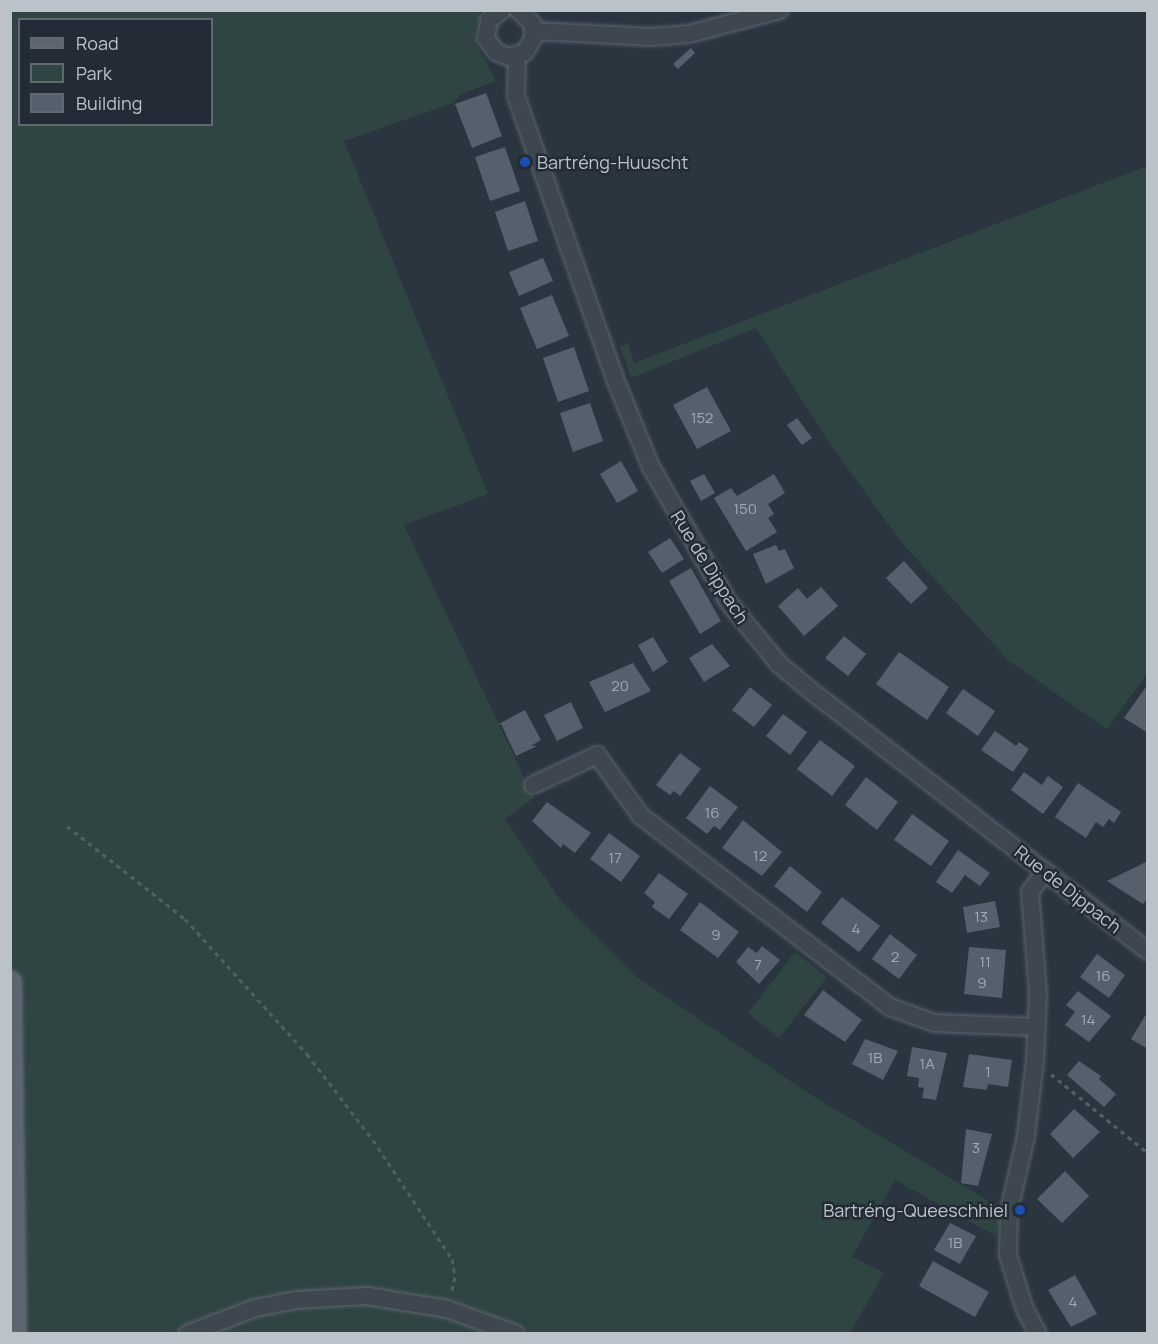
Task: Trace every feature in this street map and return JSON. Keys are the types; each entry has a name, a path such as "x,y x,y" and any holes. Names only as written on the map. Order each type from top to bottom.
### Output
{"main road":[{"path":"10,982 15,1334"}],"street":[{"path":"502,10 489,20 486,38 501,55 518,56 530,47 534,31 528,17 518,10"},
{"path":"534,31 653,37 689,34 780,10"},
{"name":"Rue de Dippach","path":"518,56 516,96 615,379 651,467 729,603 779,664 1148,951"},
{"path":"533,785 597,755 641,816 890,1007 934,1023 1037,1027"},
{"path":"1038,1334 1025,1310 1008,1255 1009,1211 1026,1136 1035,1061 1037,1027 1030,891 1046,872"},
{"path":"187,1334 255,1308 297,1300 367,1296 447,1309 516,1334"}],"path":[{"path":"67,826 185,919 335,1089 452,1259 455,1277 447,1309"},
{"path":"1035,1061 1148,1153"}],"green space":[{"path":"10,11 478,11 481,17 476,26 477,45 496,81 461,94 453,103 344,141 488,494 404,525 534,798 505,819 561,901 634,975 811,1095 1001,1208 996,1236 895,1180 852,1257 884,1273 850,1333 11,1333"},
{"path":"1147,166 1147,674 1107,729 1009,661 902,543 830,444 756,328 631,378 620,347 628,343 634,363"},
{"path":"795,952 827,977 779,1038 748,1013"}],"building":[{"path":"691,48 695,53 678,69 673,64"},
{"path":"486,93 502,136 472,148 455,104"},
{"path":"505,147 520,191 490,201 475,157"},
{"path":"525,201 538,241 508,251 495,212"},
{"path":"543,258 553,281 519,296 509,272"},
{"path":"552,295 569,336 537,349 520,308"},
{"path":"574,347 589,391 558,402 543,358"},
{"path":"707,387 731,431 697,449 673,405"},
{"path":"590,403 603,441 573,452 560,413"},
{"path":"797,418 812,438 802,445 787,425"},
{"path":"621,461 638,491 617,503 600,474"},
{"path":"704,474 715,493 701,501 690,481"},
{"path":"774,474 785,493 768,504 774,514 768,518 777,532 746,551 714,498 731,488 737,496"},
{"path":"670,538 684,559 662,573 648,552"},
{"path":"776,545 779,551 785,549 794,568 766,584 753,554"},
{"path":"904,561 928,588 911,604 886,578"},
{"path":"691,568 721,621 700,634 669,581"},
{"path":"821,587 838,606 804,636 778,606 798,588 807,599"},
{"path":"844,636 866,654 848,676 825,658"},
{"path":"653,637 668,662 653,672 638,645"},
{"path":"712,644 730,666 704,682 689,658"},
{"path":"899,652 949,687 927,720 876,684"},
{"path":"633,663 651,691 605,712 589,682"},
{"path":"1148,684 1148,733 1124,718"},
{"path":"750,687 772,705 754,727 732,710"},
{"path":"963,689 995,711 978,736 946,713"},
{"path":"571,702 583,728 557,741 544,715"},
{"path":"525,710 541,740 531,746 537,746 516,756 501,724 497,725"},
{"path":"783,714 807,732 790,755 766,736"},
{"path":"995,731 1016,746 1019,742 1029,749 1013,772 981,750"},
{"path":"820,740 855,766 832,796 797,769"},
{"path":"680,753 701,769 680,796 674,791 670,795 656,785"},
{"path":"1024,772 1042,785 1048,776 1063,787 1043,814 1011,790"},
{"path":"866,777 898,802 877,830 845,805"},
{"path":"1078,783 1121,812 1114,823 1109,819 1103,827 1096,822 1086,838 1055,817"},
{"path":"710,786 738,807 720,830 714,826 707,834 686,818"},
{"path":"547,802 591,833 575,853 563,844 561,848 532,821"},
{"path":"912,814 949,841 931,866 894,840"},
{"path":"743,820 782,852 762,876 722,848"},
{"path":"609,833 640,856 621,882 590,859"},
{"path":"958,850 990,873 980,886 965,875 952,893 936,882"},
{"path":"1148,861 1148,898 1143,904 1107,881"},
{"path":"790,866 822,892 807,912 774,886"},
{"path":"659,873 688,894 669,919 652,907 655,902 644,893"},
{"path":"842,897 880,926 859,952 821,923"},
{"path":"995,901 1000,927 967,933 963,907"},
{"path":"700,902 739,932 718,958 680,930"},
{"path":"890,934 917,955 899,979 872,959"},
{"path":"762,946 780,960 759,984 736,962 748,947 757,953"},
{"path":"969,947 1006,950 1002,998 964,994"},
{"path":"1097,954 1125,975 1109,998 1080,977"},
{"path":"823,990 862,1020 845,1042 804,1015"},
{"path":"1078,991 1111,1016 1089,1042 1065,1025 1075,1012 1066,1005"},
{"path":"1148,1011 1148,1049 1131,1039"},
{"path":"865,1039 898,1051 883,1080 852,1064"},
{"path":"912,1047 947,1053 936,1100 922,1098 924,1088 918,1087 919,1078 907,1076"},
{"path":"969,1054 1012,1060 1008,1087 988,1084 987,1090 963,1087"},
{"path":"1079,1061 1101,1076 1099,1079 1116,1094 1104,1107 1067,1075"},
{"path":"1074,1109 1100,1132 1073,1158 1050,1134"},
{"path":"966,1129 992,1134 978,1186 961,1183"},
{"path":"1065,1171 1089,1196 1062,1223 1037,1199"},
{"path":"950,1223 976,1236 960,1264 934,1250"},
{"path":"933,1261 989,1292 975,1317 919,1286"},
{"path":"1075,1275 1097,1314 1071,1327 1048,1290"}],"place":[{"name":"Bartréng-Huuscht","path":"525,162"},
{"name":"Bartréng-Queeschhiel","path":"1020,1210"}]}
